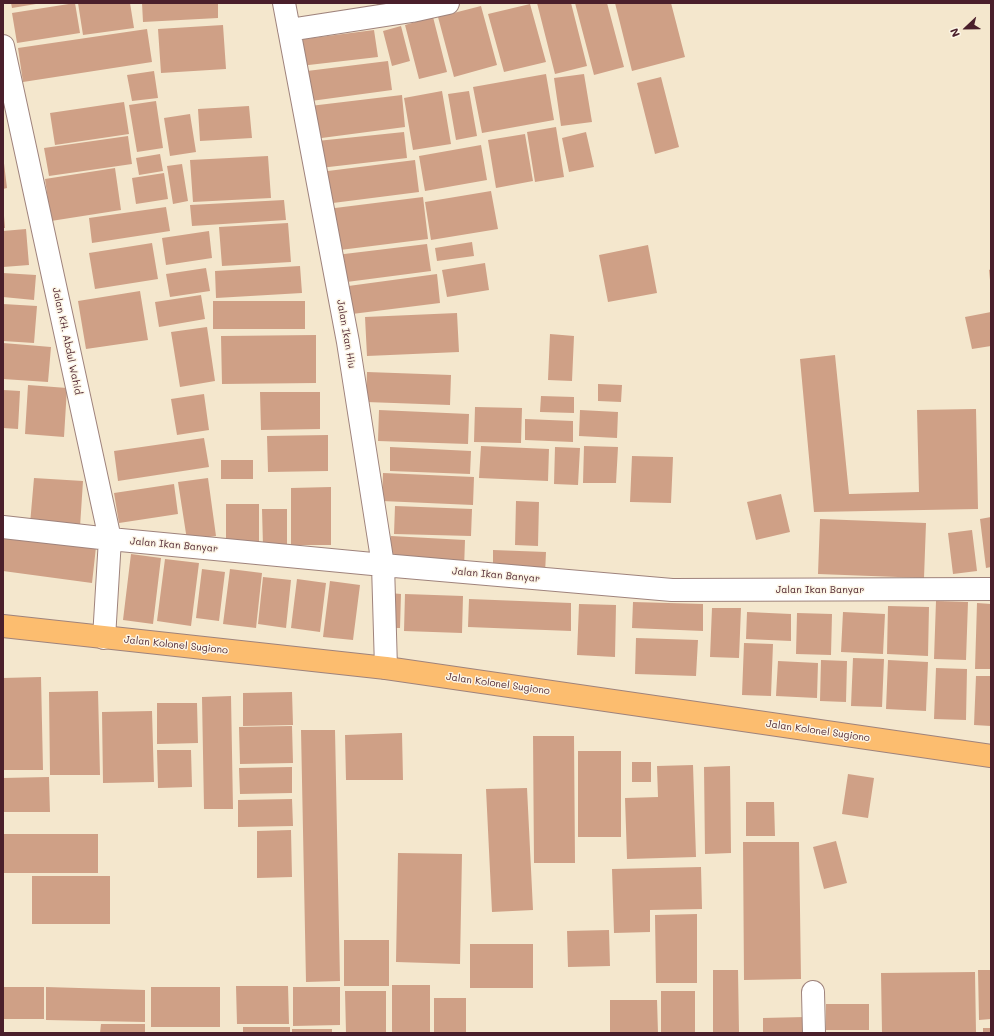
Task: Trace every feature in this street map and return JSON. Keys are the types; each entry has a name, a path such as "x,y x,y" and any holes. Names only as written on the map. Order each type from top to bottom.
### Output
{"main road":[{"name":"Jalan Kolonel Sugiono","path":"3,626 386,668 991,756"}],"street":[{"name":"Jalan Ikan Hiu","path":"284,3 348,342 383,565 386,668"},
{"path":"289,30 412,11 448,3"},
{"name":"Jalan KH. Abdul Wahid","path":"3,46 110,539 104,638"},
{"name":"Jalan Ikan Banyar","path":"3,527 110,539 383,565 672,590 991,589"},
{"path":"813,992 814,1033"}],"building":[{"path":"11,3 36,3 36,4 12,8"},
{"path":"75,3 80,33 17,43 12,13"},
{"path":"78,3 130,3 134,28 83,35"},
{"path":"142,3 218,3 218,18 143,22"},
{"path":"376,3 387,3 387,4 377,5"},
{"path":"537,3 571,3 587,66 555,74"},
{"path":"575,3 607,3 624,67 594,75"},
{"path":"615,3 671,3 685,57 632,71"},
{"path":"530,4 546,62 504,72 488,14"},
{"path":"481,6 497,65 454,77 438,17"},
{"path":"433,17 447,72 419,79 405,25"},
{"path":"223,25 226,69 161,73 158,29"},
{"path":"401,26 410,61 392,66 383,31"},
{"path":"147,29 152,62 23,82 18,48"},
{"path":"374,30 378,57 300,66 297,40"},
{"path":"388,61 392,90 311,101 307,71"},
{"path":"154,71 158,98 132,101 127,75"},
{"path":"546,74 554,120 482,133 473,87"},
{"path":"584,74 592,122 561,126 554,78"},
{"path":"661,77 679,147 655,154 637,83"},
{"path":"442,91 451,144 413,150 404,98"},
{"path":"469,91 477,136 456,140 448,94"},
{"path":"402,95 405,127 314,139 310,106"},
{"path":"156,101 163,148 137,152 129,105"},
{"path":"124,102 129,134 55,145 50,113"},
{"path":"249,106 252,138 200,141 198,109"},
{"path":"190,114 196,152 170,156 164,118"},
{"path":"556,127 564,177 535,182 527,132"},
{"path":"404,132 407,158 320,168 317,141"},
{"path":"586,132 594,167 569,172 562,138"},
{"path":"525,134 533,181 496,188 488,140"},
{"path":"128,136 132,164 49,176 44,148"},
{"path":"481,145 487,180 425,191 419,156"},
{"path":"160,154 163,171 139,175 136,158"},
{"path":"3,155 7,188 3,189"},
{"path":"268,156 271,198 193,202 190,160"},
{"path":"415,160 419,192 325,204 320,172"},
{"path":"182,164 188,201 173,204 167,166"},
{"path":"115,168 121,210 51,221 45,179"},
{"path":"164,173 168,199 136,204 132,178"},
{"path":"491,191 498,229 431,240 425,202"},
{"path":"423,197 428,239 332,251 327,209"},
{"path":"284,200 286,220 192,226 190,205"},
{"path":"166,207 170,231 92,243 89,218"},
{"path":"4,216 5,228 3,228"},
{"path":"288,223 291,262 222,266 219,227"},
{"path":"26,229 29,265 3,267 3,231"},
{"path":"209,231 212,258 166,265 162,238"},
{"path":"472,242 474,256 437,261 435,248"},
{"path":"152,243 158,279 95,289 89,253"},
{"path":"427,244 431,271 339,283 336,255"},
{"path":"648,245 657,293 608,302 599,255"},
{"path":"485,263 489,290 447,297 442,270"},
{"path":"300,266 302,293 216,298 215,271"},
{"path":"206,268 210,291 170,297 166,274"},
{"path":"991,269 991,279 990,280 989,270"},
{"path":"3,273 36,275 34,300 3,297"},
{"path":"437,274 440,303 344,315 341,287"},
{"path":"140,291 148,340 86,349 78,301"},
{"path":"201,295 205,319 159,327 155,302"},
{"path":"213,301 305,301 305,329 213,329"},
{"path":"3,304 37,306 34,343 3,341"},
{"path":"991,312 991,346 972,349 965,317"},
{"path":"457,313 459,352 367,356 365,317"},
{"path":"207,327 215,381 180,387 171,332"},
{"path":"550,334 574,336 572,381 548,380"},
{"path":"316,335 316,383 222,384 221,336"},
{"path":"3,343 51,347 48,382 3,379"},
{"path":"835,355 849,494 919,492 917,410 976,409 978,509 814,512 800,359"},
{"path":"367,372 451,375 450,405 366,402"},
{"path":"598,384 622,385 621,402 598,401"},
{"path":"28,385 67,388 64,437 25,434"},
{"path":"3,390 20,391 18,429 3,428"},
{"path":"260,392 320,392 320,429 261,430"},
{"path":"204,394 209,430 177,435 171,399"},
{"path":"541,396 574,397 574,413 540,412"},
{"path":"475,407 522,408 521,443 474,442"},
{"path":"379,410 469,414 468,444 378,441"},
{"path":"580,410 618,412 617,438 579,436"},
{"path":"525,419 573,421 573,442 525,440"},
{"path":"328,435 328,471 268,472 267,436"},
{"path":"204,438 209,467 118,481 114,451"},
{"path":"481,446 549,449 548,481 479,478"},
{"path":"584,446 618,447 616,483 583,483"},
{"path":"390,447 471,451 470,474 390,471"},
{"path":"555,447 580,448 578,485 554,484"},
{"path":"632,456 673,457 671,503 630,502"},
{"path":"221,460 253,460 253,479 221,479"},
{"path":"383,473 474,477 473,505 382,501"},
{"path":"34,478 83,481 80,527 30,524"},
{"path":"208,478 216,536 187,540 178,482"},
{"path":"174,484 178,514 119,523 114,493"},
{"path":"331,487 331,545 291,545 291,488"},
{"path":"781,494 790,532 756,540 747,502"},
{"path":"516,501 539,502 538,546 515,545"},
{"path":"226,504 259,504 259,546 226,547"},
{"path":"395,506 472,509 471,536 394,534"},
{"path":"262,509 287,509 287,545 263,546"},
{"path":"991,517 991,567 986,568 980,519"},
{"path":"820,519 926,523 924,578 818,574"},
{"path":"972,530 977,571 953,574 948,533"},
{"path":"3,536 96,547 92,583 3,571"},
{"path":"391,536 465,540 464,569 390,565"},
{"path":"493,550 546,552 545,574 493,572"},
{"path":"131,554 161,558 153,624 123,620"},
{"path":"165,559 199,563 191,626 157,621"},
{"path":"202,569 225,572 219,621 196,618"},
{"path":"230,569 262,573 256,628 223,624"},
{"path":"263,577 291,580 286,628 258,624"},
{"path":"297,579 326,583 320,632 291,628"},
{"path":"330,581 360,585 353,640 323,637"},
{"path":"389,593 401,594 400,628 388,628"},
{"path":"405,594 463,596 462,633 404,631"},
{"path":"469,599 571,603 571,631 468,627"},
{"path":"936,601 968,602 966,660 934,659"},
{"path":"633,602 703,604 703,631 632,628"},
{"path":"977,603 991,604 991,669 975,669"},
{"path":"579,604 616,605 615,657 577,655"},
{"path":"888,606 929,607 928,656 887,654"},
{"path":"712,608 741,608 739,658 710,657"},
{"path":"747,612 791,614 791,641 746,639"},
{"path":"843,612 885,614 883,654 841,652"},
{"path":"797,613 832,614 831,655 796,654"},
{"path":"636,638 698,640 696,676 635,674"},
{"path":"744,643 773,644 771,696 742,695"},
{"path":"853,658 884,659 882,707 851,706"},
{"path":"821,660 847,661 846,702 820,701"},
{"path":"888,660 928,662 926,711 886,709"},
{"path":"778,661 818,663 817,698 776,696"},
{"path":"936,668 967,669 966,720 934,719"},
{"path":"976,676 991,676 991,726 974,725"},
{"path":"41,677 43,770 3,770 3,678"},
{"path":"98,691 100,775 50,775 49,692"},
{"path":"292,692 293,725 243,726 243,693"},
{"path":"231,696 233,809 204,809 202,697"},
{"path":"157,703 197,703 198,743 157,744"},
{"path":"152,711 154,782 103,783 102,712"},
{"path":"292,726 293,763 240,764 239,727"},
{"path":"301,730 335,730 340,981 306,982"},
{"path":"402,733 403,780 346,780 345,735"},
{"path":"533,736 574,736 575,863 534,863"},
{"path":"157,750 191,750 192,787 158,788"},
{"path":"578,751 621,751 621,837 578,837"},
{"path":"632,762 651,762 651,782 632,782"},
{"path":"693,765 696,857 627,859 625,798 658,797 657,766"},
{"path":"730,766 731,853 705,854 704,767"},
{"path":"292,767 292,793 240,794 239,768"},
{"path":"848,774 874,778 868,818 842,814"},
{"path":"49,777 50,812 3,812 3,778"},
{"path":"527,788 533,910 492,912 486,789"},
{"path":"292,799 293,826 238,827 238,800"},
{"path":"746,802 774,802 775,836 746,836"},
{"path":"291,830 292,877 257,878 257,831"},
{"path":"3,834 98,834 98,873 3,873"},
{"path":"836,841 847,883 824,889 813,847"},
{"path":"743,842 799,842 801,979 744,980"},
{"path":"398,853 462,854 460,964 396,962"},
{"path":"701,867 702,909 650,910 650,932 614,933 612,869"},
{"path":"32,876 110,876 110,924 32,924"},
{"path":"697,914 697,983 656,983 655,915"},
{"path":"609,930 610,966 568,967 567,931"},
{"path":"344,940 389,940 389,986 344,986"},
{"path":"470,944 533,944 533,988 470,988"},
{"path":"713,970 738,970 739,1033 713,1033"},
{"path":"978,970 991,970 991,1019 979,1020"},
{"path":"975,972 976,1033 882,1033 881,973"},
{"path":"392,985 430,985 430,1033 392,1033"},
{"path":"236,986 288,986 289,1024 237,1024"},
{"path":"3,987 44,987 44,1019 3,1019"},
{"path":"46,987 145,990 145,1022 46,1020"},
{"path":"151,987 220,987 220,1027 151,1027"},
{"path":"293,987 340,987 340,1025 293,1026"},
{"path":"345,991 386,991 386,1033 346,1033"},
{"path":"661,991 695,991 695,1033 661,1033"},
{"path":"434,998 466,998 466,1033 434,1033"},
{"path":"610,1000 657,1000 658,1033 610,1033"},
{"path":"826,1004 869,1004 869,1030 826,1030"},
{"path":"805,1017 805,1033 763,1033 763,1018"},
{"path":"101,1024 145,1024 145,1033 100,1033"},
{"path":"243,1027 290,1027 290,1033 243,1033"},
{"path":"983,1028 991,1028 991,1033 983,1033"},
{"path":"292,1029 332,1029 332,1033 292,1033"}]}
